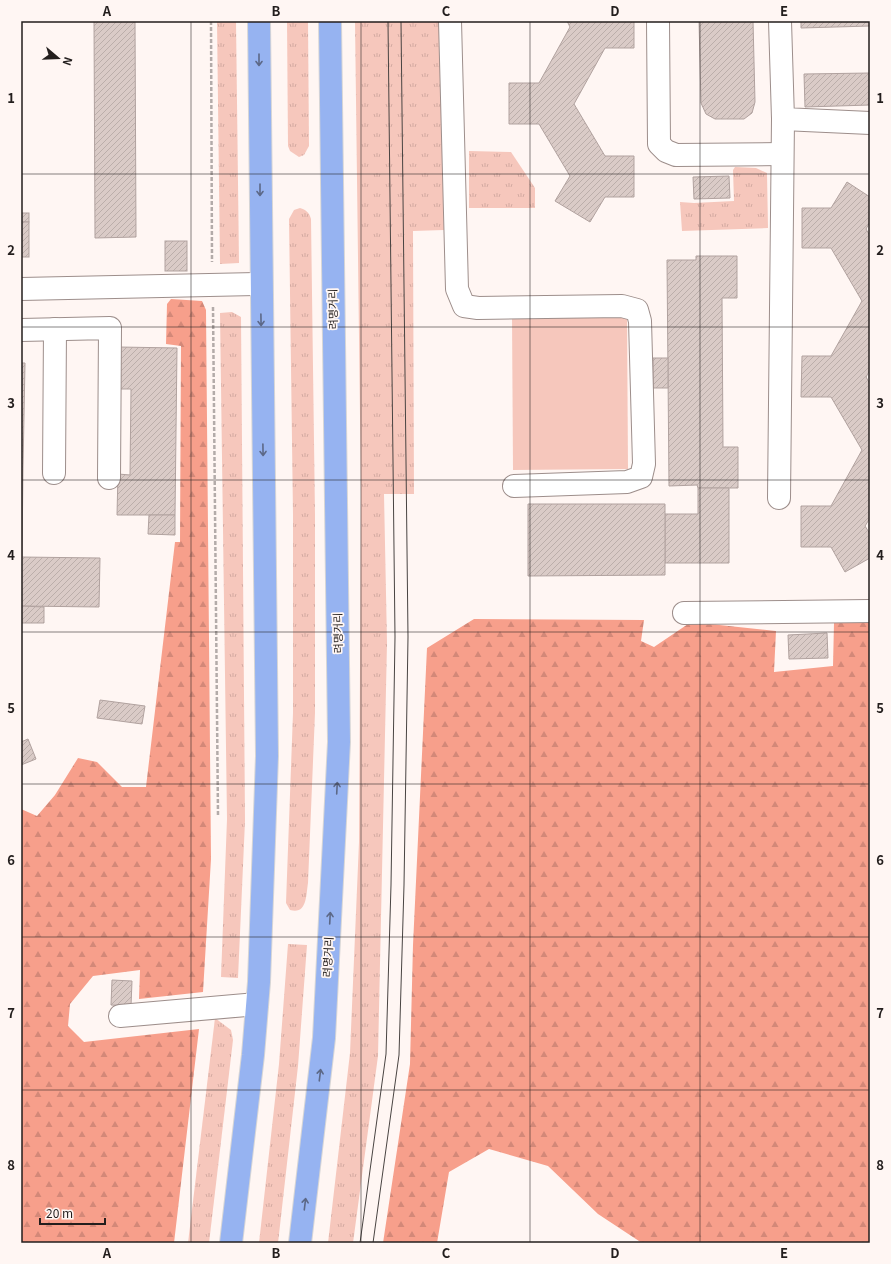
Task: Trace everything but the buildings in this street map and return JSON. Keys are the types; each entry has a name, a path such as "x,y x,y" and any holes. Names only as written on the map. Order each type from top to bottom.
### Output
{"highway":[{"path":"231,1243 257,1004 267,756 260,284 259,21"},
{"name":"려명거리","path":"300,1243 324,1038 339,742 330,21"}],"street":[{"path":"450,21 454,239 457,289 464,306 478,308 622,306 637,310 640,321 644,464 641,477 627,482 514,486"},
{"path":"658,21 659,144 666,151 676,155 782,154"},
{"path":"779,498 783,119 780,21"},
{"path":"783,119 870,124"},
{"path":"21,289 260,284"},
{"path":"21,330 110,328 109,478"},
{"path":"54,473 55,329"},
{"path":"684,613 870,611"},
{"path":"120,1016 257,1004"}],"path":[{"path":"211,21 212,285 218,815"}],"green space":[{"path":"217,21 236,21 239,263 220,264"},
{"path":"287,21 308,21 309,146 304,155 299,157 290,151 288,146"},
{"path":"355,21 439,21 444,230 413,231 414,494 384,494 387,643 378,1056 353,1243 328,1243 350,1053 359,842 361,495"},
{"path":"469,151 511,152 535,188 535,208 469,208"},
{"path":"735,167 756,168 767,173 768,228 682,231 680,202 694,203 734,201 733,170"},
{"path":"300,208 307,212 311,219 315,515 315,713 308,883 305,903 300,910 296,911 290,910 286,903 293,713 293,515 289,219 294,210"},
{"path":"171,299 202,301 206,310 211,859 203,992 139,999 140,970 93,976 70,1004 68,1026 84,1042 199,1029 174,1243 21,1243 21,809 37,816 55,795 78,758 97,762 122,787 146,787 175,542 180,542 181,346 166,344 167,304"},
{"path":"232,312 241,317 245,821 238,978 221,977 227,819 220,313"},
{"path":"627,315 628,469 513,470 512,316"},
{"path":"474,619 644,620 641,641 654,647 691,622 776,631 774,672 833,666 834,623 870,623 870,1243 642,1243 598,1214 548,1166 489,1149 449,1172 437,1243 383,1243 410,1064 413,945 427,648"},
{"path":"288,944 307,945 298,1066 278,1243 259,1243 279,1064"},
{"path":"215,1018 231,1030 233,1040 209,1243 188,1243"}],"tram line":[{"path":"360,1243 386,1054 391,885 395,637 388,21"},
{"path":"373,1243 399,1055 404,885 408,637 401,21"}]}
